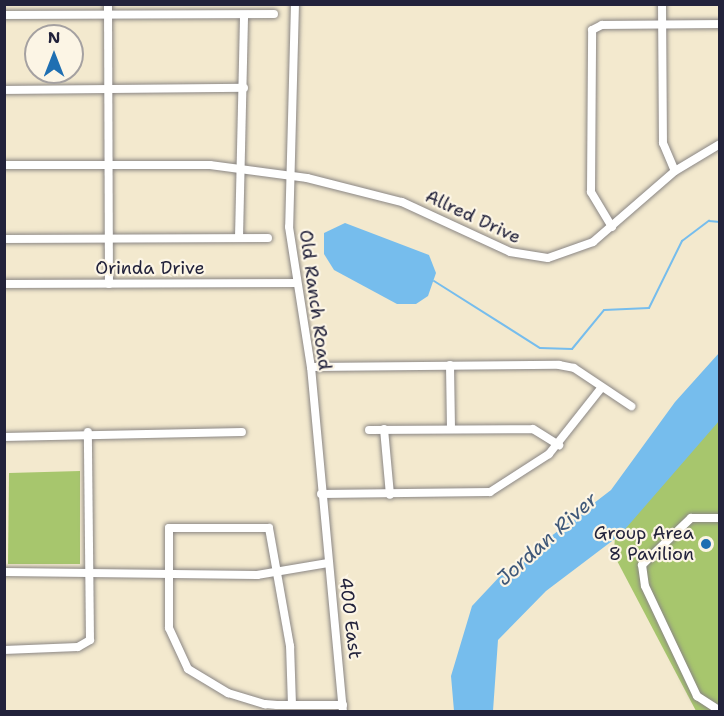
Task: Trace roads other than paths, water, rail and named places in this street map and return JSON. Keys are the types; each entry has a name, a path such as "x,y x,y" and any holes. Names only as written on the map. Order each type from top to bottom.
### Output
{"street":[{"path":"108,4 109,284"},
{"name":"Old Ranch Road","path":"295,4 289,176 295,283 310,367 322,528"},
{"path":"662,4 663,143 675,171"},
{"path":"4,15 274,14"},
{"path":"239,238 244,15"},
{"path":"612,227 591,192 593,28 662,24 720,24"},
{"path":"4,90 244,88"},
{"name":"Allred Drive","path":"4,165 109,164 240,168 289,176 402,202 529,257 576,251 612,227 675,171 720,144"},
{"path":"4,239 268,238"},
{"name":"Orinda Drive","path":"4,284 295,283"},
{"path":"450,365 451,428"},
{"path":"310,367 567,366 631,406"},
{"path":"321,494 390,495 490,492 559,445 602,387"},
{"path":"384,429 390,495"},
{"path":"369,430 533,429 559,445"},
{"path":"4,650 89,643 88,432"},
{"path":"4,437 88,432 242,432"},
{"path":"720,518 691,518 647,555 642,573 698,696 720,711"},
{"path":"292,705 290,646 269,528 169,528 168,576 171,641 188,669 246,700 292,705 343,708"},
{"name":"400 East","path":"322,528 328,563 343,708"},
{"path":"4,572 89,571 168,576 277,573 328,563"}],"water":[{"path":"345,223 429,255 436,273 428,296 416,304 397,304 334,270 324,254 324,233"},
{"path":"719,353 719,421 620,535 546,591 498,640 493,711 454,711 451,676 472,606 502,574 611,490 675,402"}],"waterway":[{"path":"434,281 540,348 572,349 604,310 649,308 682,241 709,221 720,222"}],"place":[{"name":"Group Area 8 Pavilion","path":"706,544"}],"water label":[{"name":"Jordan River","path":"547,539"}]}
